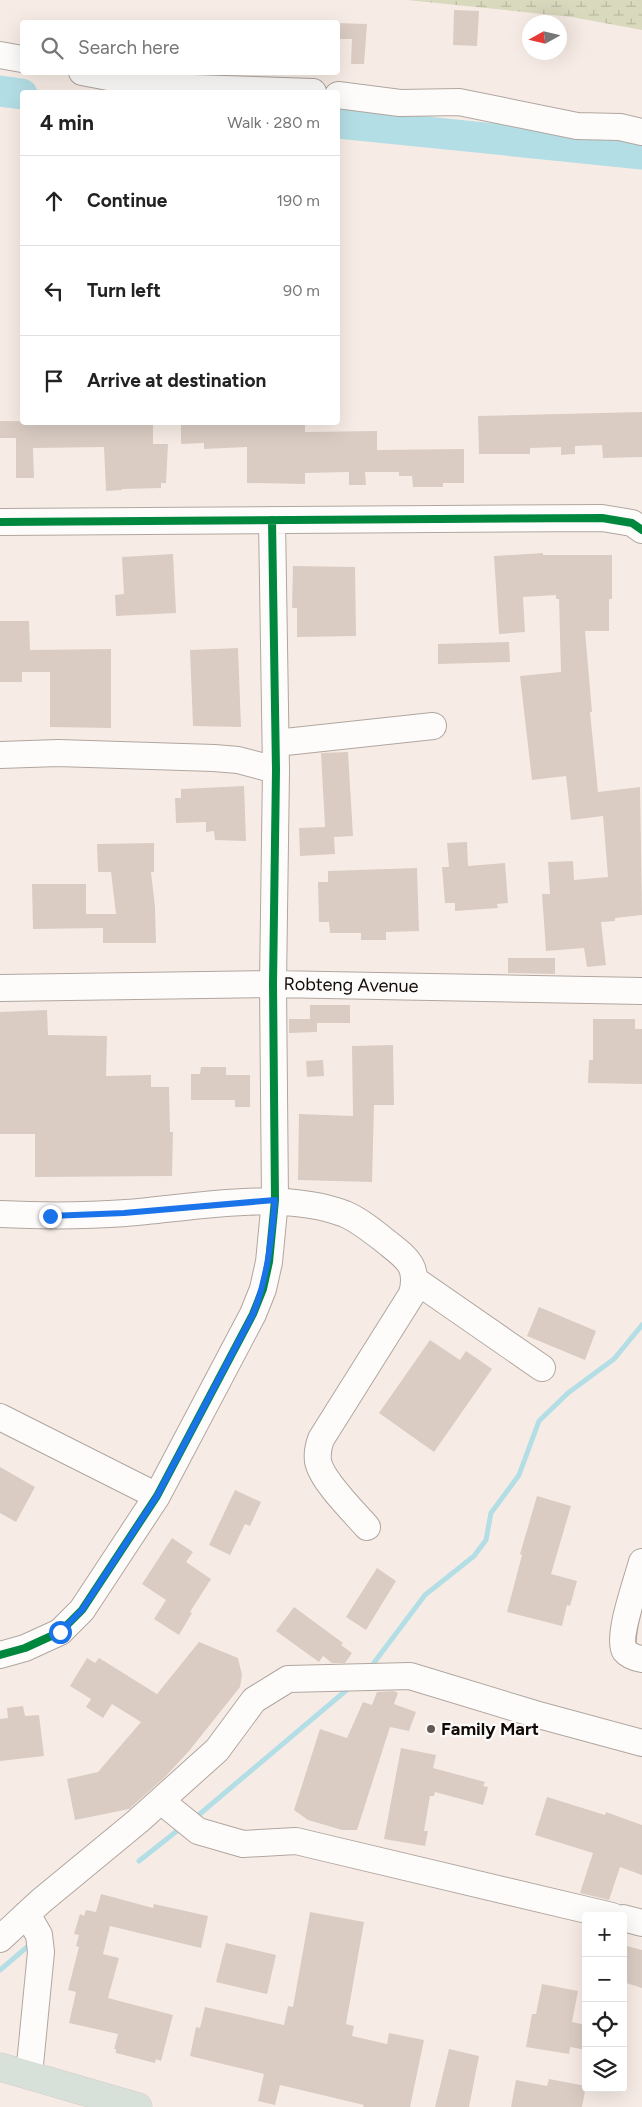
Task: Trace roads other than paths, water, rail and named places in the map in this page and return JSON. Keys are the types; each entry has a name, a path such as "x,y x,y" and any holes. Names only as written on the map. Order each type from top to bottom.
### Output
{"main road":[{"path":"0,2067 138,2107"}],"street":[{"path":"0,55 20,59"},
{"path":"98,75 161,87 252,90"},
{"path":"340,95 400,102 459,102 577,126 620,127 642,132"},
{"path":"0,522 602,518 632,523 642,530"},
{"path":"0,1655 44,1640 60,1632 82,1610 157,1496 256,1306 269,1262 275,1200 273,984 276,743 272,520"},
{"path":"276,743 433,726"},
{"path":"0,755 58,754 214,758 238,760 276,770"},
{"name":"Robteng Avenue","path":"0,988 273,984 642,991"},
{"path":"0,1214 89,1215 275,1200 329,1209 359,1221 405,1257 413,1268 415,1280 412,1294 321,1438 317,1450 318,1463 323,1474 367,1527"},
{"path":"415,1280 542,1368"},
{"path":"0,1417 157,1496"},
{"path":"642,1562 622,1633 622,1646 632,1656 642,1660"},
{"path":"0,1939 161,1801 217,1750 254,1700 288,1679 410,1676 534,1714 642,1743"},
{"path":"161,1801 198,1831 243,1844 296,1840 595,1912"},
{"path":"27,1914 39,1935 41,1952 29,2075"},
{"path":"627,1919 642,1923"}],"waterway":[{"path":"0,91 20,94"},
{"path":"340,123 642,154"},
{"path":"370,1668 425,1595 474,1556 486,1540 491,1513 519,1475 539,1421 568,1393 614,1359 642,1325"},
{"path":"195,1818 349,1688"},
{"path":"139,1861 182,1827"},
{"path":"0,1970 27,1947"}],"place":[{"name":"Family Mart","path":"431,1729"}]}
